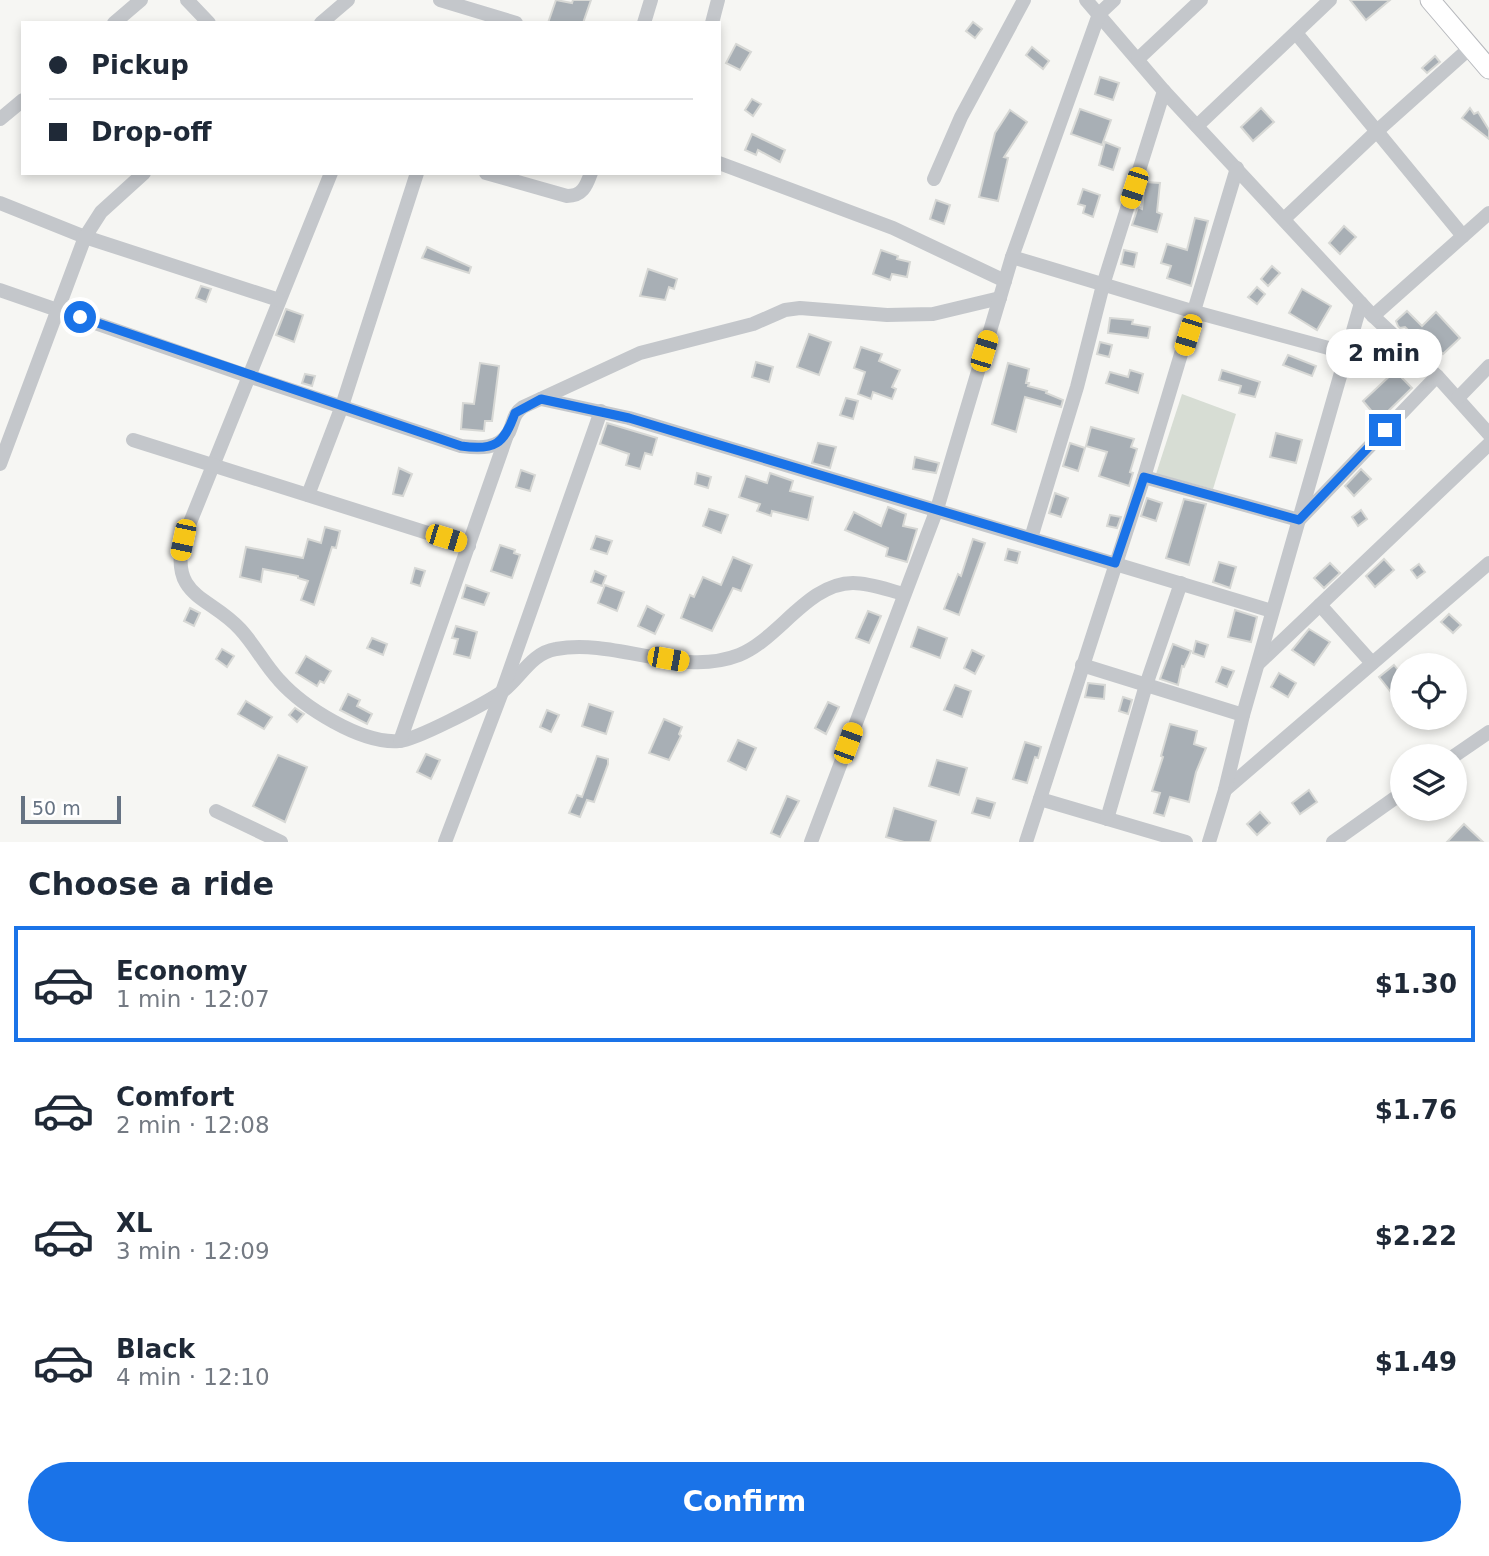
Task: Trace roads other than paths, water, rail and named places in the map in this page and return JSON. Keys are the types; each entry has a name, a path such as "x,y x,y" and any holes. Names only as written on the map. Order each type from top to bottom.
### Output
{"highway":[{"path":"1430,0 1489,69"}],"street":[{"path":"116,21 141,0"},
{"path":"187,0 207,21"},
{"path":"323,21 348,0"},
{"path":"440,0 509,21"},
{"path":"645,21 651,0"},
{"path":"713,21 718,0"},
{"path":"934,179 961,117 1024,0"},
{"path":"1086,0 1164,90 1373,316 1437,376 1489,433"},
{"path":"811,842 937,509 1012,257 1099,14 1114,0"},
{"path":"1138,59 1202,0"},
{"path":"1197,126 1330,0"},
{"path":"1296,33 1463,236"},
{"path":"1284,219 1471,47"},
{"path":"1031,538 1077,387 1103,285 1164,90"},
{"path":"0,119 21,102"},
{"path":"721,164 892,228 1005,281"},
{"path":"1026,842 1144,477 1237,168"},
{"path":"0,464 85,237 101,212 142,175"},
{"path":"330,175 181,548 181,571 187,585 197,597 232,620 278,680 319,713 361,734 382,740 400,741 473,709 502,692 534,659 553,649 600,646 691,663 708,663 741,654 755,646 826,589 853,583 904,594"},
{"path":"308,495 342,406 416,175"},
{"path":"493,175 567,196 574,196 585,189 590,175"},
{"path":"0,203 85,237 279,300"},
{"path":"1373,316 1489,213"},
{"path":"1012,257 1347,354"},
{"path":"0,290 461,446 481,449 491,447 508,433"},
{"path":"400,741 515,413 640,354 753,324 785,310 800,308 887,315 933,314 1000,298"},
{"path":"1209,842 1272,611 1362,303"},
{"path":"1458,398 1489,366"},
{"path":"1299,520 1437,376"},
{"path":"541,399 601,411 1272,611"},
{"path":"446,842 601,411"},
{"path":"133,440 469,546"},
{"path":"1257,664 1489,444"},
{"path":"1144,477 1299,520"},
{"path":"1225,790 1489,564"},
{"path":"1107,819 1146,685 1181,583"},
{"path":"1320,605 1372,663"},
{"path":"1082,665 1243,715"},
{"path":"1467,747 1489,732"},
{"path":"1040,799 1186,842"},
{"path":"1334,842 1390,802"},
{"path":"216,811 281,842"}]}
